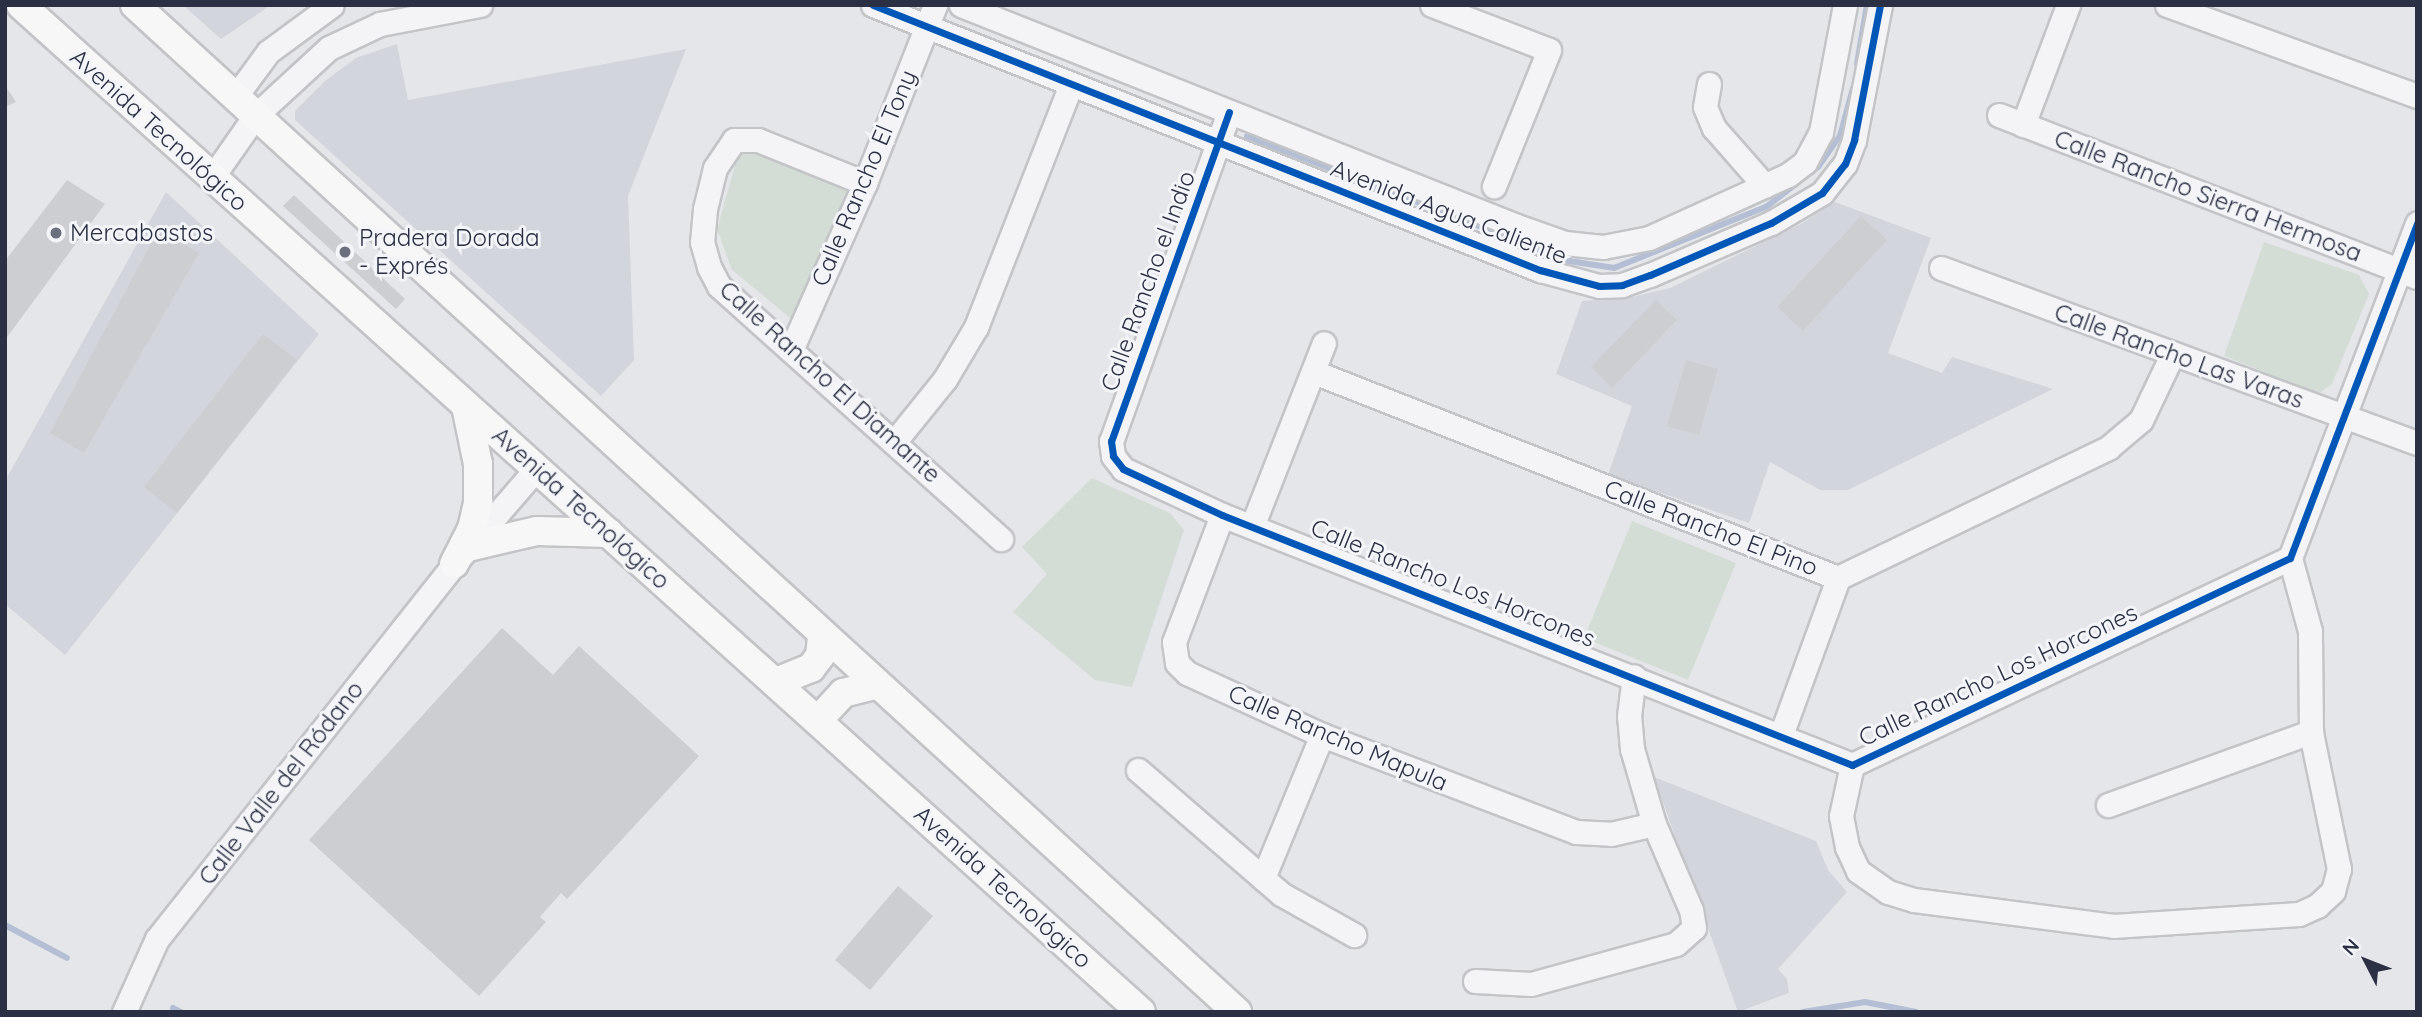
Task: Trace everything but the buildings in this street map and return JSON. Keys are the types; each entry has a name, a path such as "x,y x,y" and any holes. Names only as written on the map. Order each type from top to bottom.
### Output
{"main road":[{"name":"Avenida Tecnológico","path":"21,5 1141,1012"},
{"path":"135,5 822,636 1237,1012"},
{"path":"463,555 478,502 478,464 466,406"},
{"path":"463,555 537,531 609,533"},
{"path":"776,682 811,668 820,656 822,636"},
{"path":"818,720 843,693 876,685"}],"street":[{"path":"213,176 268,52 332,5"},
{"path":"245,106 355,34 380,24 480,5"},
{"name":"Avenida Agua Caliente","path":"873,5 931,16 1071,84 1540,270 1579,283 1622,285 1771,223 1822,193 1836,178 1854,140 1880,5"},
{"name":"Avenida Agua Caliente","path":"961,5 1517,226 1584,246 1650,238 1788,175 1814,150 1826,113 1845,5"},
{"path":"1433,5 1549,50 1494,186"},
{"path":"2024,125 2068,5"},
{"path":"2167,5 2417,96"},
{"name":"Calle Rancho El Tony","path":"791,351 865,183 931,16"},
{"path":"895,440 945,379 976,327 1071,84"},
{"path":"1709,85 1705,107 1714,128 1765,186"},
{"name":"Calle Rancho el Indio","path":"1118,463 1111,441 1229,112"},
{"name":"Calle Rancho Sierra Hermosa","path":"1999,115 2408,274"},
{"name":"Calle Rancho El Diamante","path":"865,183 743,137 727,147 715,169 702,242 709,267 719,286 895,440 1002,539"},
{"path":"1852,765 1842,829 1858,871 1873,884 1914,900 2138,927 2299,914 2317,906 2333,891 2339,869 2311,732 2310,631 2290,558 2342,416 2408,274 2417,223"},
{"name":"Calle Rancho Las Varas","path":"1941,268 2417,443"},
{"path":"1253,524 1324,343"},
{"name":"Calle Rancho El Pino","path":"1314,372 1838,578 2108,448 2141,421 2173,354"},
{"name":"Calle Rancho Los Horcones","path":"1118,463 1140,480 1222,515 1253,524 1852,765 2290,558"},
{"name":"Calle Valle del Ródano","path":"124,1012 157,939 463,555 537,468"},
{"name":"Calle Rancho Mapula","path":"1222,515 1174,642 1177,663 1193,677 1322,735 1576,832 1611,834 1654,824"},
{"path":"1781,735 1838,578"},
{"path":"1475,981 1531,984 1676,944 1694,928 1691,910 1654,824 1629,734 1634,676"},
{"path":"2108,805 2311,732"},
{"path":"1263,878 1322,735"},
{"path":"1138,770 1263,878 1299,905 1354,935"}],"shaded area":[{"path":"183,5 271,5 221,39"},
{"path":"397,44 408,100 686,49 628,196 634,360 601,396 295,120 295,111 325,81 356,58"},
{"path":"759,146 852,179 794,321 732,270 717,229 739,151"},
{"path":"166,192 319,334 65,655 5,604 5,481"},
{"path":"1835,202 1931,238 1888,353 1942,373 1952,357 2053,389 1848,490 1820,490 1770,462 1749,523 1608,475 1632,406 1556,374 1582,301 1632,297 1670,288 1801,224"},
{"path":"2264,242 2359,275 2369,294 2332,384 2318,394 2224,356"},
{"path":"1092,478 1170,513 1184,530 1132,687 1095,680 1013,612 1047,574 1022,547"},
{"path":"1632,521 1736,563 1688,680 1584,638"},
{"path":"1654,777 1816,841 1828,870 1847,892 1778,969 1787,979 1789,993 1738,1012"}],"waterway":[{"path":"1857,64 1867,5"},
{"path":"1247,136 1569,261 1614,268 1766,207 1818,167 1840,136 1853,88"},
{"path":"5,925 67,958"},
{"path":"1803,1012 1865,1002 1916,1012"},
{"path":"173,1008 181,1012"}],"cycle path":[{"path":"873,5 1540,270 1599,286 1622,285 1650,275 1771,223 1822,193 1845,164 1854,140 1880,5"},
{"path":"1229,112 1111,441 1113,456 1123,469 1222,515 1852,765 2290,558 2417,223"}],"place":[{"name":"Mercabastos","path":"56,233"},
{"name":"Pradera Dorada - Exprés","path":"345,252"}]}
